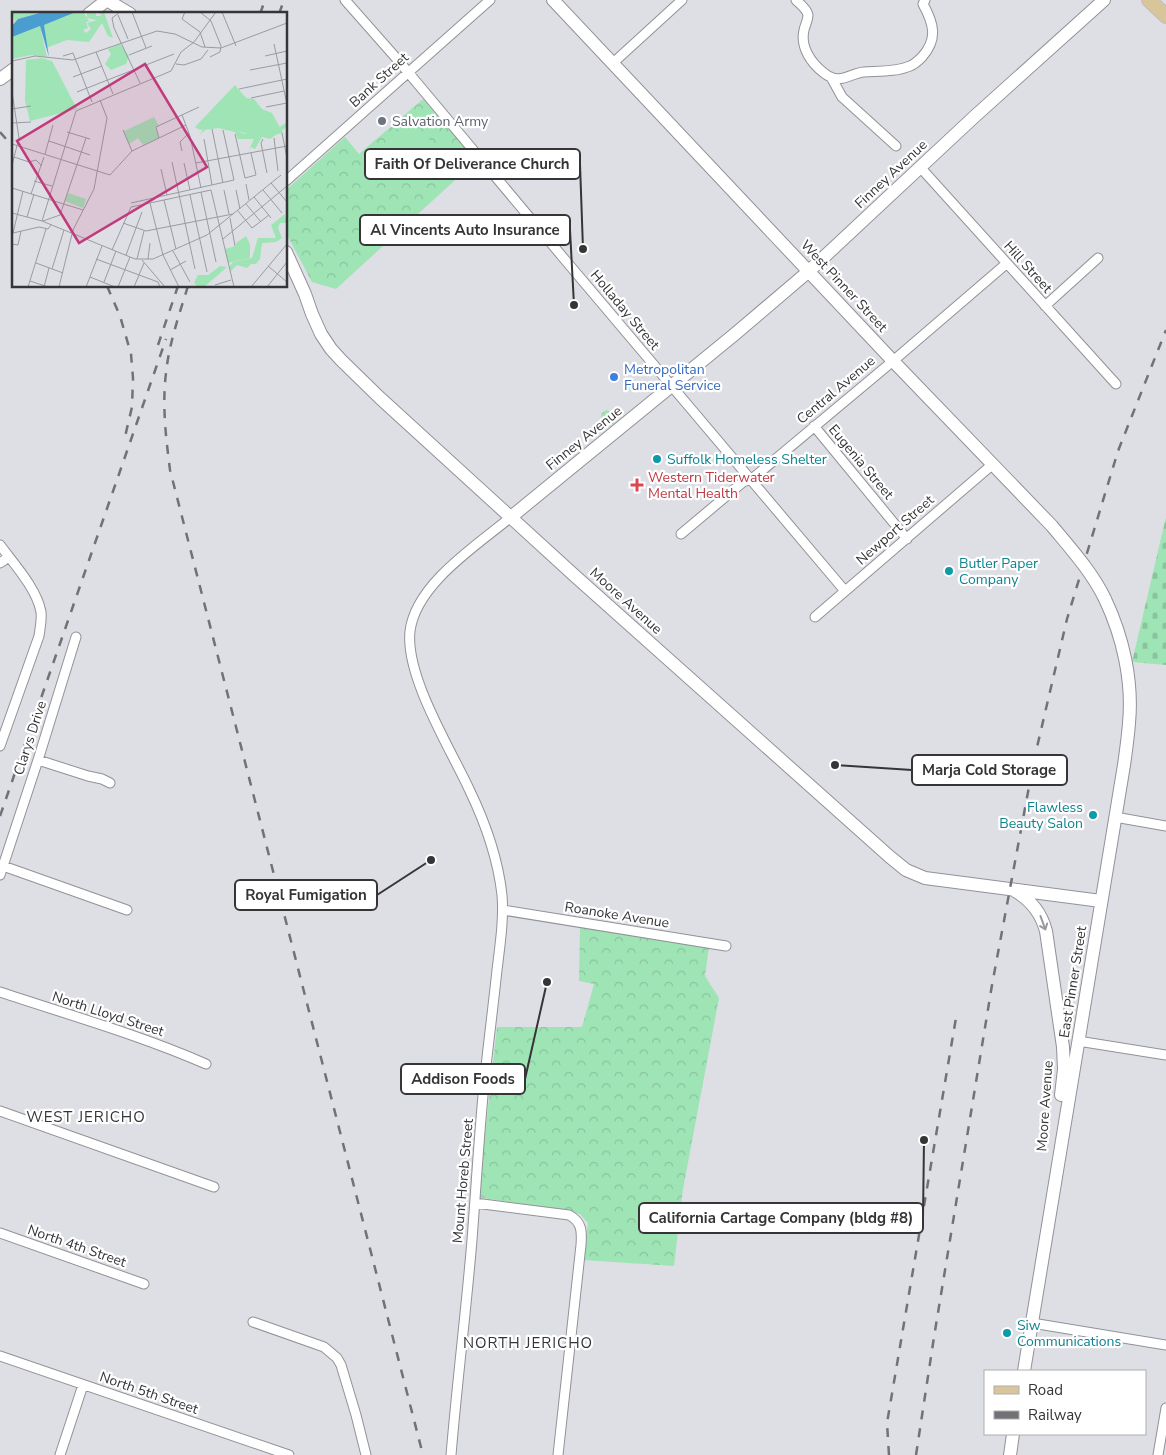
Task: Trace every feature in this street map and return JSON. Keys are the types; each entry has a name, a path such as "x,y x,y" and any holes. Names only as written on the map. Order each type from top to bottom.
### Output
{"main road":[{"path":"1149,0 1166,16"}],"street":[{"path":"91,12 107,0 127,12"},
{"name":"Holladay Street","path":"345,0 408,72 845,591"},
{"name":"Bank Street","path":"288,178 490,0"},
{"name":"West Pinner Street","path":"553,0 893,361 1052,526 1083,563 1105,599"},
{"path":"613,63 682,0"},
{"path":"796,0 806,10 808,15 803,38 804,47 808,55 824,74 843,79 862,72 900,69 916,63 930,45 932,37 932,22 923,4 925,0"},
{"name":"Finney Avenue","path":"502,910 499,876 478,807 430,710 414,671 410,631 413,618 423,596 455,563 809,271 1104,0"},
{"path":"0,79 12,70"},
{"path":"831,77 846,102 896,146"},
{"name":"Hill Street","path":"920,167 1116,384"},
{"name":"Moore Avenue","path":"288,256 321,334 331,349 380,398 712,699 906,870 925,878 1101,901"},
{"path":"1044,306 1098,258"},
{"name":"Central Avenue","path":"681,534 893,361 1006,264"},
{"name":"Eugenia Street","path":"814,426 907,539"},
{"name":"Newport Street","path":"815,617 993,464"},
{"path":"0,545 33,591 38,602 41,622 39,636 0,746"},
{"path":"0,563 9,557"},
{"name":"East Pinner Street","path":"1024,1370 1130,723 1130,692 1126,661 1112,614 1105,599"},
{"name":"Clarys Drive","path":"0,875 76,637"},
{"path":"38,760 95,777 110,784"},
{"path":"1114,817 1166,826"},
{"path":"3,866 127,910"},
{"name":"Moore Avenue","path":"1011,888 1034,905 1043,922 1055,988 1064,1069 1053,1192"},
{"name":"Roanoke Avenue","path":"502,910 726,946"},
{"name":"Mount Horeb Street","path":"451,1455 484,1086 502,910"},
{"name":"North Lloyd Street","path":"0,992 179,1052 206,1064"},
{"path":"1078,1041 1166,1055"},
{"path":"0,1111 214,1187"},
{"path":"475,1203 569,1216 579,1223 581,1229 581,1244 558,1455"},
{"name":"North 4th Street","path":"0,1234 144,1284"},
{"path":"252,1322 324,1347 337,1358 354,1406 366,1455"},
{"path":"1032,1323 1166,1345"},
{"name":"North 5th Street","path":"0,1356 289,1455"},
{"path":"60,1455 83,1385"},
{"path":"1158,1455 1166,1408"},
{"path":"1010,1455 1013,1435"}],"green space":[{"path":"423,99 476,161 336,289 312,282 288,237 288,188 345,137 359,154"},
{"path":"412,120 439,151 403,182 376,152"},
{"path":"606,410 612,412 618,420 609,427 603,422 601,416"},
{"path":"1166,517 1166,665 1132,662"},
{"path":"580,926 709,947 705,976 719,998 683,1189 674,1266 583,1260 588,1223 580,1214 478,1197 497,1027 582,1027 594,984 579,981"}],"railway":[{"path":"261,12 265,0"},
{"path":"280,12 284,0"},
{"path":"0,132 12,146"},
{"path":"108,288 120,316 131,354 133,378 132,407 124,441"},
{"path":"158,345 177,288"},
{"path":"187,288 167,362 164,410 170,470 423,1455"},
{"path":"916,1455 992,985 1034,760 1067,619 1118,451 1166,330"},
{"path":"0,816 166,339"},
{"path":"889,1455 887,1423 957,1012"}],"place":[{"name":"Salvation Army","path":"382,121"},
{"name":"Faith Of Deliverance Church","path":"583,249"},
{"name":"Al Vincents Auto Insurance","path":"574,305"},
{"name":"Metropolitan Funeral Service","path":"614,377"},
{"name":"Suffolk Homeless Shelter","path":"657,459"},
{"name":"Western Tiderwater Mental Health","path":"637,485"},
{"name":"Butler Paper Company","path":"949,571"},
{"name":"Marja Cold Storage","path":"835,765"},
{"name":"Flawless Beauty Salon","path":"1093,815"},
{"name":"Royal Fumigation","path":"431,860"},
{"name":"Addison Foods","path":"547,982"},
{"name":"California Cartage Company (bldg #8)","path":"924,1140"},
{"name":"Siw Communications","path":"1007,1333"}],"district":[{"name":"WEST JERICHO","path":"86,1117"},
{"name":"NORTH JERICHO","path":"528,1343"}]}
